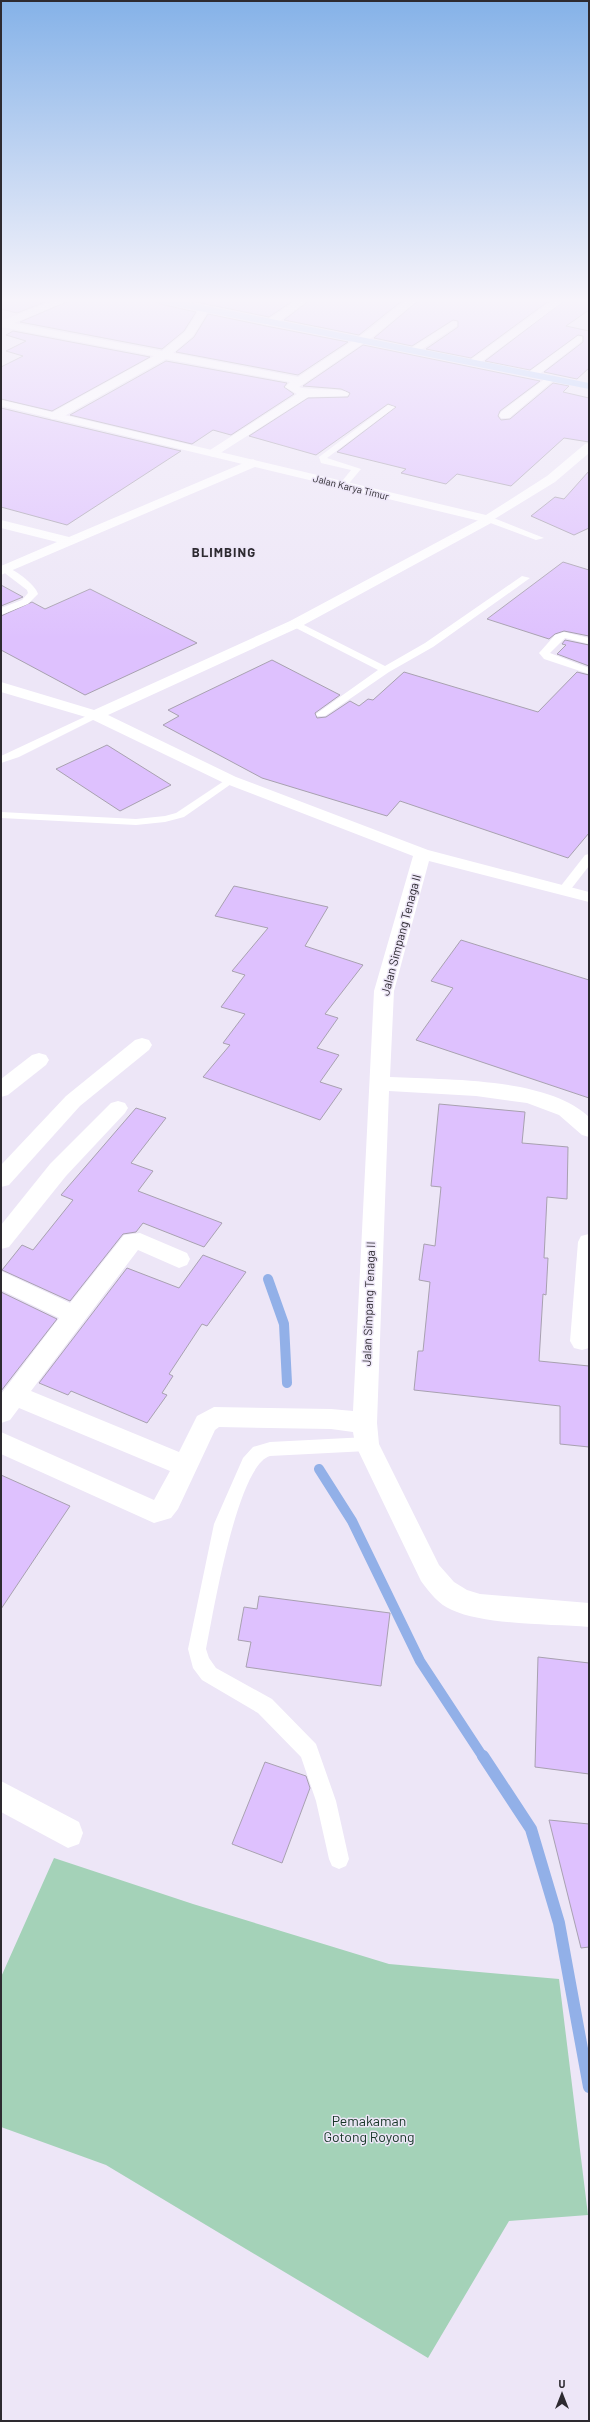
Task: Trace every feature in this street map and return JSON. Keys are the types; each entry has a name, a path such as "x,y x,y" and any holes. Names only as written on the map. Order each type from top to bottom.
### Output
{"street":[{"name":"Jalan Karya Timur","path":"43,413 488,518"},
{"path":"55,416 60,413"},
{"path":"214,453 275,413"},
{"path":"95,715 295,624 488,518 551,479 589,447"},
{"path":"3,570 253,463"},
{"path":"1,524 68,541"},
{"path":"1,686 95,715 230,780 422,854 589,897"},
{"name":"Jalan Simpang Tenaga II","path":"422,854 384,991 370,1270 366,1434 430,1573 444,1591 460,1601 480,1606 589,1615"},
{"path":"1,1179 73,1101 142,1045"},
{"path":"1,1090 39,1060"},
{"path":"380,1083 502,1092 542,1100 566,1110 589,1130"},
{"path":"1,1242 58,1170 118,1108"},
{"path":"179,1259 140,1241 132,1241 74,1315 8,1404 185,1466"},
{"path":"582,1341 589,1242"},
{"path":"1,1280 74,1315"},
{"path":"1,1443 154,1512 166,1506 206,1422 214,1417 331,1420 366,1434"},
{"path":"1,1796 68,1833"}],"lane":[{"path":"343,485 358,469 324,461 323,457 383,413"},
{"path":"488,518 539,538"},
{"path":"1,612 25,602 33,594 32,589 3,570"},
{"path":"321,714 386,670 429,645 525,578"},
{"path":"295,624 386,670"},
{"path":"589,641 564,635 559,637 545,650 544,653 548,657 589,670"},
{"path":"1,760 16,755 95,715"},
{"path":"1,815 136,822 165,819 180,815 208,797 230,780"},
{"path":"564,890 584,874 589,858"},
{"path":"339,1859 326,1801 309,1751 265,1706 209,1674 200,1662 196,1649 223,1524 249,1463 259,1452 270,1449 366,1434"}],"green space":[{"name":"Pemakaman Gotong Royong","path":"54,1858 193,1904 389,1964 559,1979 588,2215 509,2221 428,2358 106,2165 1,2127 1,1977"}],"building":[{"path":"1,413 22,413 181,451 67,525 1,507"},
{"path":"74,413 265,413 231,435 213,430 192,444 70,415"},
{"path":"285,413 375,413 316,455 249,436"},
{"path":"388,413 499,413 498,416 501,420 510,419 517,413 589,413 589,442 564,438 511,486 457,474 446,484 401,473 406,469 337,452"},
{"path":"589,471 589,528 574,535 531,516 555,497 564,499"},
{"path":"563,562 589,570 589,636 564,631 555,634 549,639 487,619"},
{"path":"1,585 23,597 1,606"},
{"path":"90,589 197,643 85,695 1,650 1,616 32,602 45,609"},
{"path":"565,640 589,645 589,666 557,654 566,645 562,644"},
{"path":"272,660 340,695 315,713 317,718 326,717 350,701 359,706 368,699 373,700 404,672 538,712 577,672 589,675 589,833 568,858 400,801 387,816 262,778 163,725 179,716 168,710"},
{"path":"107,745 171,785 120,811 56,769"},
{"path":"234,886 328,907 305,946 363,965 325,1014 338,1018 317,1048 339,1055 320,1082 342,1089 320,1120 203,1077 230,1045 223,1043 245,1014 221,1007 245,975 232,971 268,928 215,916"},
{"path":"461,940 589,980 589,1098 416,1040 453,988 431,981"},
{"path":"439,1104 525,1112 522,1143 568,1147 567,1199 547,1197 544,1258 548,1258 546,1295 543,1294 539,1361 589,1366 589,1447 560,1444 560,1406 414,1390 418,1351 423,1351 430,1282 419,1280 424,1244 435,1246 441,1187 431,1186"},
{"path":"136,1108 166,1118 131,1163 153,1171 138,1191 222,1223 204,1247 143,1223 136,1232 123,1234 70,1301 2,1270 22,1245 33,1250 73,1200 61,1195"},
{"path":"203,1255 246,1272 207,1326 202,1324 169,1374 173,1376 162,1393 167,1395 147,1423 71,1391 68,1395 39,1383 127,1268 179,1288"},
{"path":"1,1292 57,1319 1,1391"},
{"path":"1,1475 70,1506 1,1609"},
{"path":"259,1596 390,1613 381,1686 246,1667 251,1642 238,1640 244,1607 257,1609"},
{"path":"538,1657 589,1663 589,1774 535,1767"},
{"path":"265,1762 306,1776 310,1788 282,1863 232,1844"},
{"path":"549,1820 589,1824 589,1947 581,1948"}],"waterway":[{"path":"268,1279 284,1324 287,1383"},
{"path":"319,1469 352,1521 420,1661 483,1757"},
{"path":"483,1756 531,1829 559,1923 589,2087"}],"district":[{"name":"BLIMBING","path":"224,552"}]}
